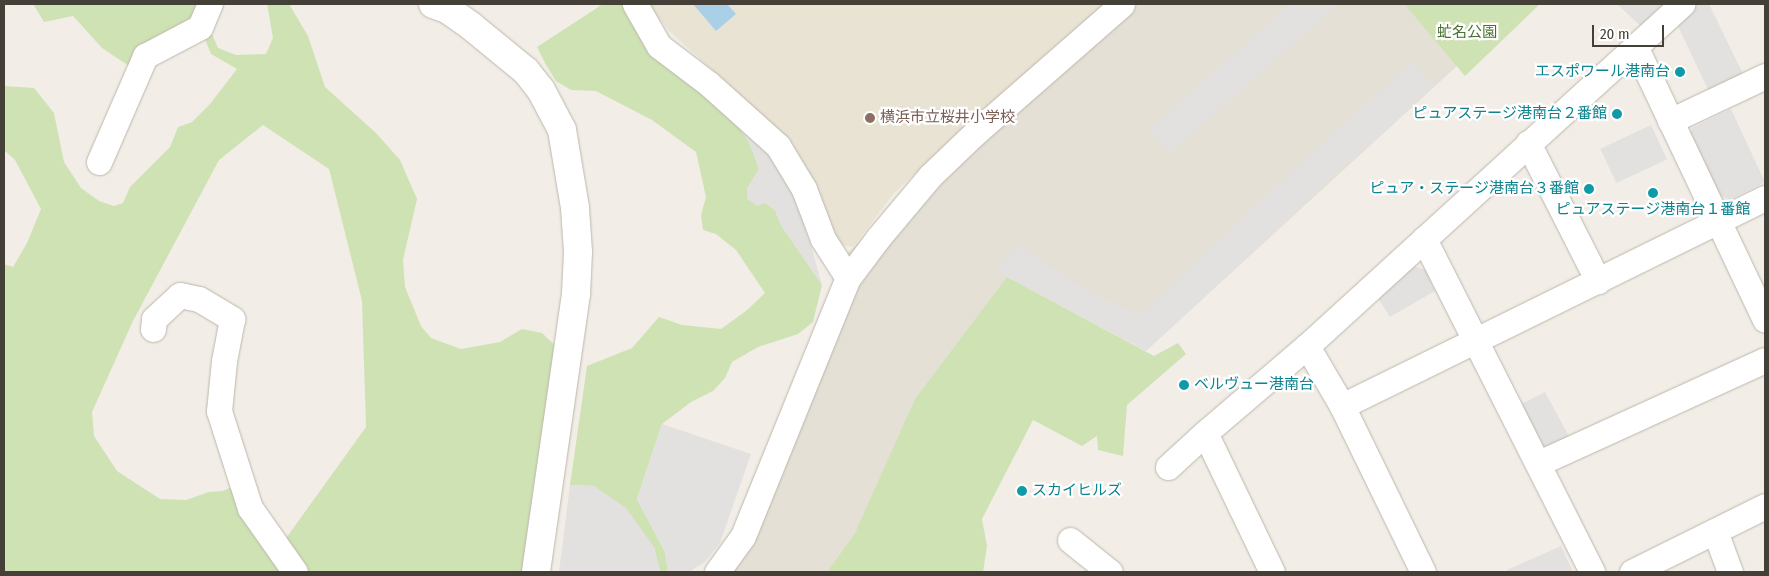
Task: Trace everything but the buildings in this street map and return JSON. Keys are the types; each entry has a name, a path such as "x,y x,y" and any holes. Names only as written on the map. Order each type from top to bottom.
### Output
{"street":[{"path":"100,162 145,56 200,27 210,4"},
{"path":"433,4 447,9 471,26 526,71 541,90 562,130 575,208 578,252 576,294 536,572"},
{"path":"635,4 659,46 709,84 778,146 804,189 823,239 848,278"},
{"path":"716,572 743,536 848,278 878,238 930,176 976,132 1122,4"},
{"path":"1168,467 1307,346 1682,4"},
{"path":"1635,46 1720,221 1765,320"},
{"path":"1670,121 1765,76"},
{"path":"1528,143 1598,281"},
{"path":"1342,406 1474,339 1598,281 1765,198"},
{"path":"1424,239 1539,463 1592,572"},
{"path":"153,329 154,320 180,295 199,299 232,319 224,361 219,411 250,508 295,572"},
{"path":"1307,346 1342,406 1423,572"},
{"path":"1539,463 1765,360"},
{"path":"1205,433 1272,572"},
{"path":"1632,572 1765,506"},
{"path":"1715,531 1730,572"},
{"path":"1070,540 1110,572"}],"shaded area":[{"name":"横浜市立桜井小学校","path":"648,4 1101,4 894,193 853,247 834,244 793,144 668,30"},
{"path":"1101,4 1404,4 1457,66 1146,351 1007,277 855,533 827,572 717,572 829,321 838,263 1006,91"},
{"path":"1290,4 1339,4 1170,153 1148,130"},
{"path":"1617,4 1682,4 1649,34"},
{"path":"1697,4 1709,4 1745,78 1710,94 1677,24"},
{"path":"1413,61 1435,86 1356,156 1146,351 1007,277 998,267 1020,244 1036,258 1092,294 1140,314 1335,131"},
{"path":"1731,109 1765,182 1729,200 1718,194 1689,135 1692,128"},
{"path":"732,119 773,156 790,182 822,285 781,225 775,210 766,203 757,206 747,199 747,189 759,169 749,142"},
{"path":"1651,125 1667,159 1616,183 1600,149"},
{"path":"1410,265 1426,270 1435,291 1390,317 1376,295"},
{"path":"1545,392 1570,438 1547,450 1540,446 1519,405"},
{"path":"662,424 751,454 720,543 705,562 689,572 668,572 665,552 637,499"},
{"path":"570,485 594,486 626,508 654,547 660,572 559,572"},
{"path":"1561,546 1573,572 1508,572 1507,570"}],"green space":[{"path":"33,4 210,4 202,21 212,34 218,48 236,55 266,54 273,38 267,4 289,4 308,36 325,87 376,133 400,160 417,199 403,260 405,287 421,326 431,338 461,349 500,342 522,329 542,333 567,357 536,572 4,572 4,264 13,267 27,243 41,209 15,160 4,150 4,86 34,88 54,113 64,162 81,188 99,201 114,206 123,203 130,187 170,147 178,127 192,122 210,104 237,69 211,54 200,27 138,72 102,48 73,16 44,22","holes":["263,125 329,169 362,301 366,427 279,548 242,482 223,491 209,492 186,500 160,499 117,471 94,436 92,412 133,321 219,160"]},
{"path":"603,4 635,4 709,84 749,142 759,169 747,189 775,210 781,225 822,285 813,322 798,334 758,347 732,362 725,378 713,391 691,402 662,424 637,499 665,552 668,572 660,572 654,547 594,486 570,485 587,366 632,348 659,317 682,325 721,329 746,311 765,293 736,250 716,234 703,230 701,215 706,197 696,152 652,120 596,91 571,90 556,81 545,63 537,47"},
{"name":"虻名公園","path":"1404,4 1540,4 1465,76"},
{"path":"1007,277 1154,356 1178,343 1186,354 1127,405 1123,456 1098,450 1097,436 1082,446 1033,420 982,519 987,546 983,572 827,572 855,533 915,399"}],"water":[{"path":"693,4 727,4 736,14 716,31"}],"place":[{"name":"エスポワール港南台","path":"1680,72"},
{"name":"ピュアステージ港南台２番館","path":"1617,114"},
{"name":"横浜市立桜井小学校","path":"870,118"},
{"name":"ピュア・ステージ港南台３番館","path":"1589,189"},
{"name":"ピュアステージ港南台１番館","path":"1653,193"},
{"name":"ベルヴュー港南台","path":"1184,385"},
{"name":"スカイヒルズ","path":"1022,491"}]}
